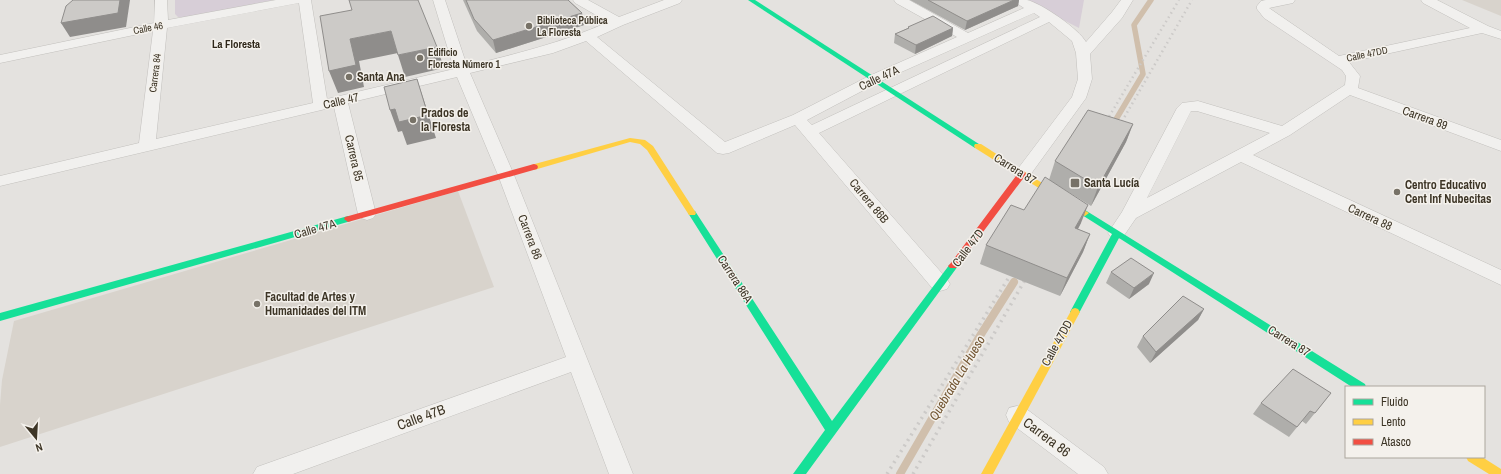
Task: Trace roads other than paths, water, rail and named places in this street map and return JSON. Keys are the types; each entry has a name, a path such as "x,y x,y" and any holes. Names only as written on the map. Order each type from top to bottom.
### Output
{"street":[{"name":"Carrera 84","path":"146,146 161,26 161,0"},
{"name":"Calle 46","path":"0,59 296,0"},
{"path":"305,0 321,106"},
{"name":"Carrera 86","path":"438,0 462,72 506,175 621,474"},
{"path":"579,0 618,22"},
{"name":"Calle 47","path":"0,181 340,102 548,50 588,36 618,22 676,0"},
{"name":"Carrera 87","path":"750,0 1022,174 1359,386"},
{"path":"900,0 968,38"},
{"name":"Calle 47D","path":"799,474 924,304 1079,98 1085,79 1083,53 1078,40 1069,31 1050,17 1018,0"},
{"path":"1083,53 1117,15 1127,0"},
{"path":"1427,0 1483,29 1501,35"},
{"path":"1284,1 1266,4 1263,6 1263,9 1269,15 1339,60"},
{"name":"Calle 47A","path":"588,36 723,149 798,118 874,79 1035,8"},
{"name":"Calle 47A","path":"810,132 1050,17"},
{"name":"Calle 47DD","path":"1339,60 1483,29"},
{"name":"Calle 47DD","path":"1130,214 1284,132 1349,90 1353,84 1353,76 1347,67 1339,60"},
{"name":"Carrera 89","path":"1349,90 1501,146"},
{"name":"Carrera 85","path":"340,102 367,214"},
{"name":"Calle 47DD","path":"987,474 1017,415 1130,214 1185,108 1187,106 1198,106 1284,132"},
{"name":"Carrera 86B","path":"798,118 940,284"},
{"name":"Calle 47A","path":"0,317 630,140"},
{"name":"Carrera 86A","path":"630,140 642,142 650,148 831,430"},
{"name":"Carrera 88","path":"1240,155 1501,278"},
{"name":"Calle 47B","path":"265,474 577,361"},
{"name":"Carrera 86","path":"1017,415 1096,474"},
{"path":"1474,458 1499,474"}],"waterway":[{"name":"Quebrada La Hueso","path":"1112,126 1143,74 1134,25 1151,0"},
{"name":"Quebrada La Hueso","path":"900,474 978,339 1014,282"}],"railway":[{"path":"1104,125 1179,0"},
{"path":"1117,130 1192,0"},
{"path":"887,474 1016,266"},
{"path":"913,474 1029,273"}],"place":[{"name":"Biblioteca Pública La Floresta","path":"529,26"},
{"name":"Edificio Floresta Número 1","path":"420,58"},
{"name":"Santa Ana","path":"349,77"},
{"name":"Prados de la Floresta","path":"413,120"},
{"name":"Santa Lucía","path":"1075,183"},
{"name":"Centro Educativo Cent Inf Nubecitas","path":"1397,192"},
{"name":"Facultad de Artes y Humanidades del ITM","path":"257,304"}],"district":[{"name":"La Floresta","path":"236,44"}]}
